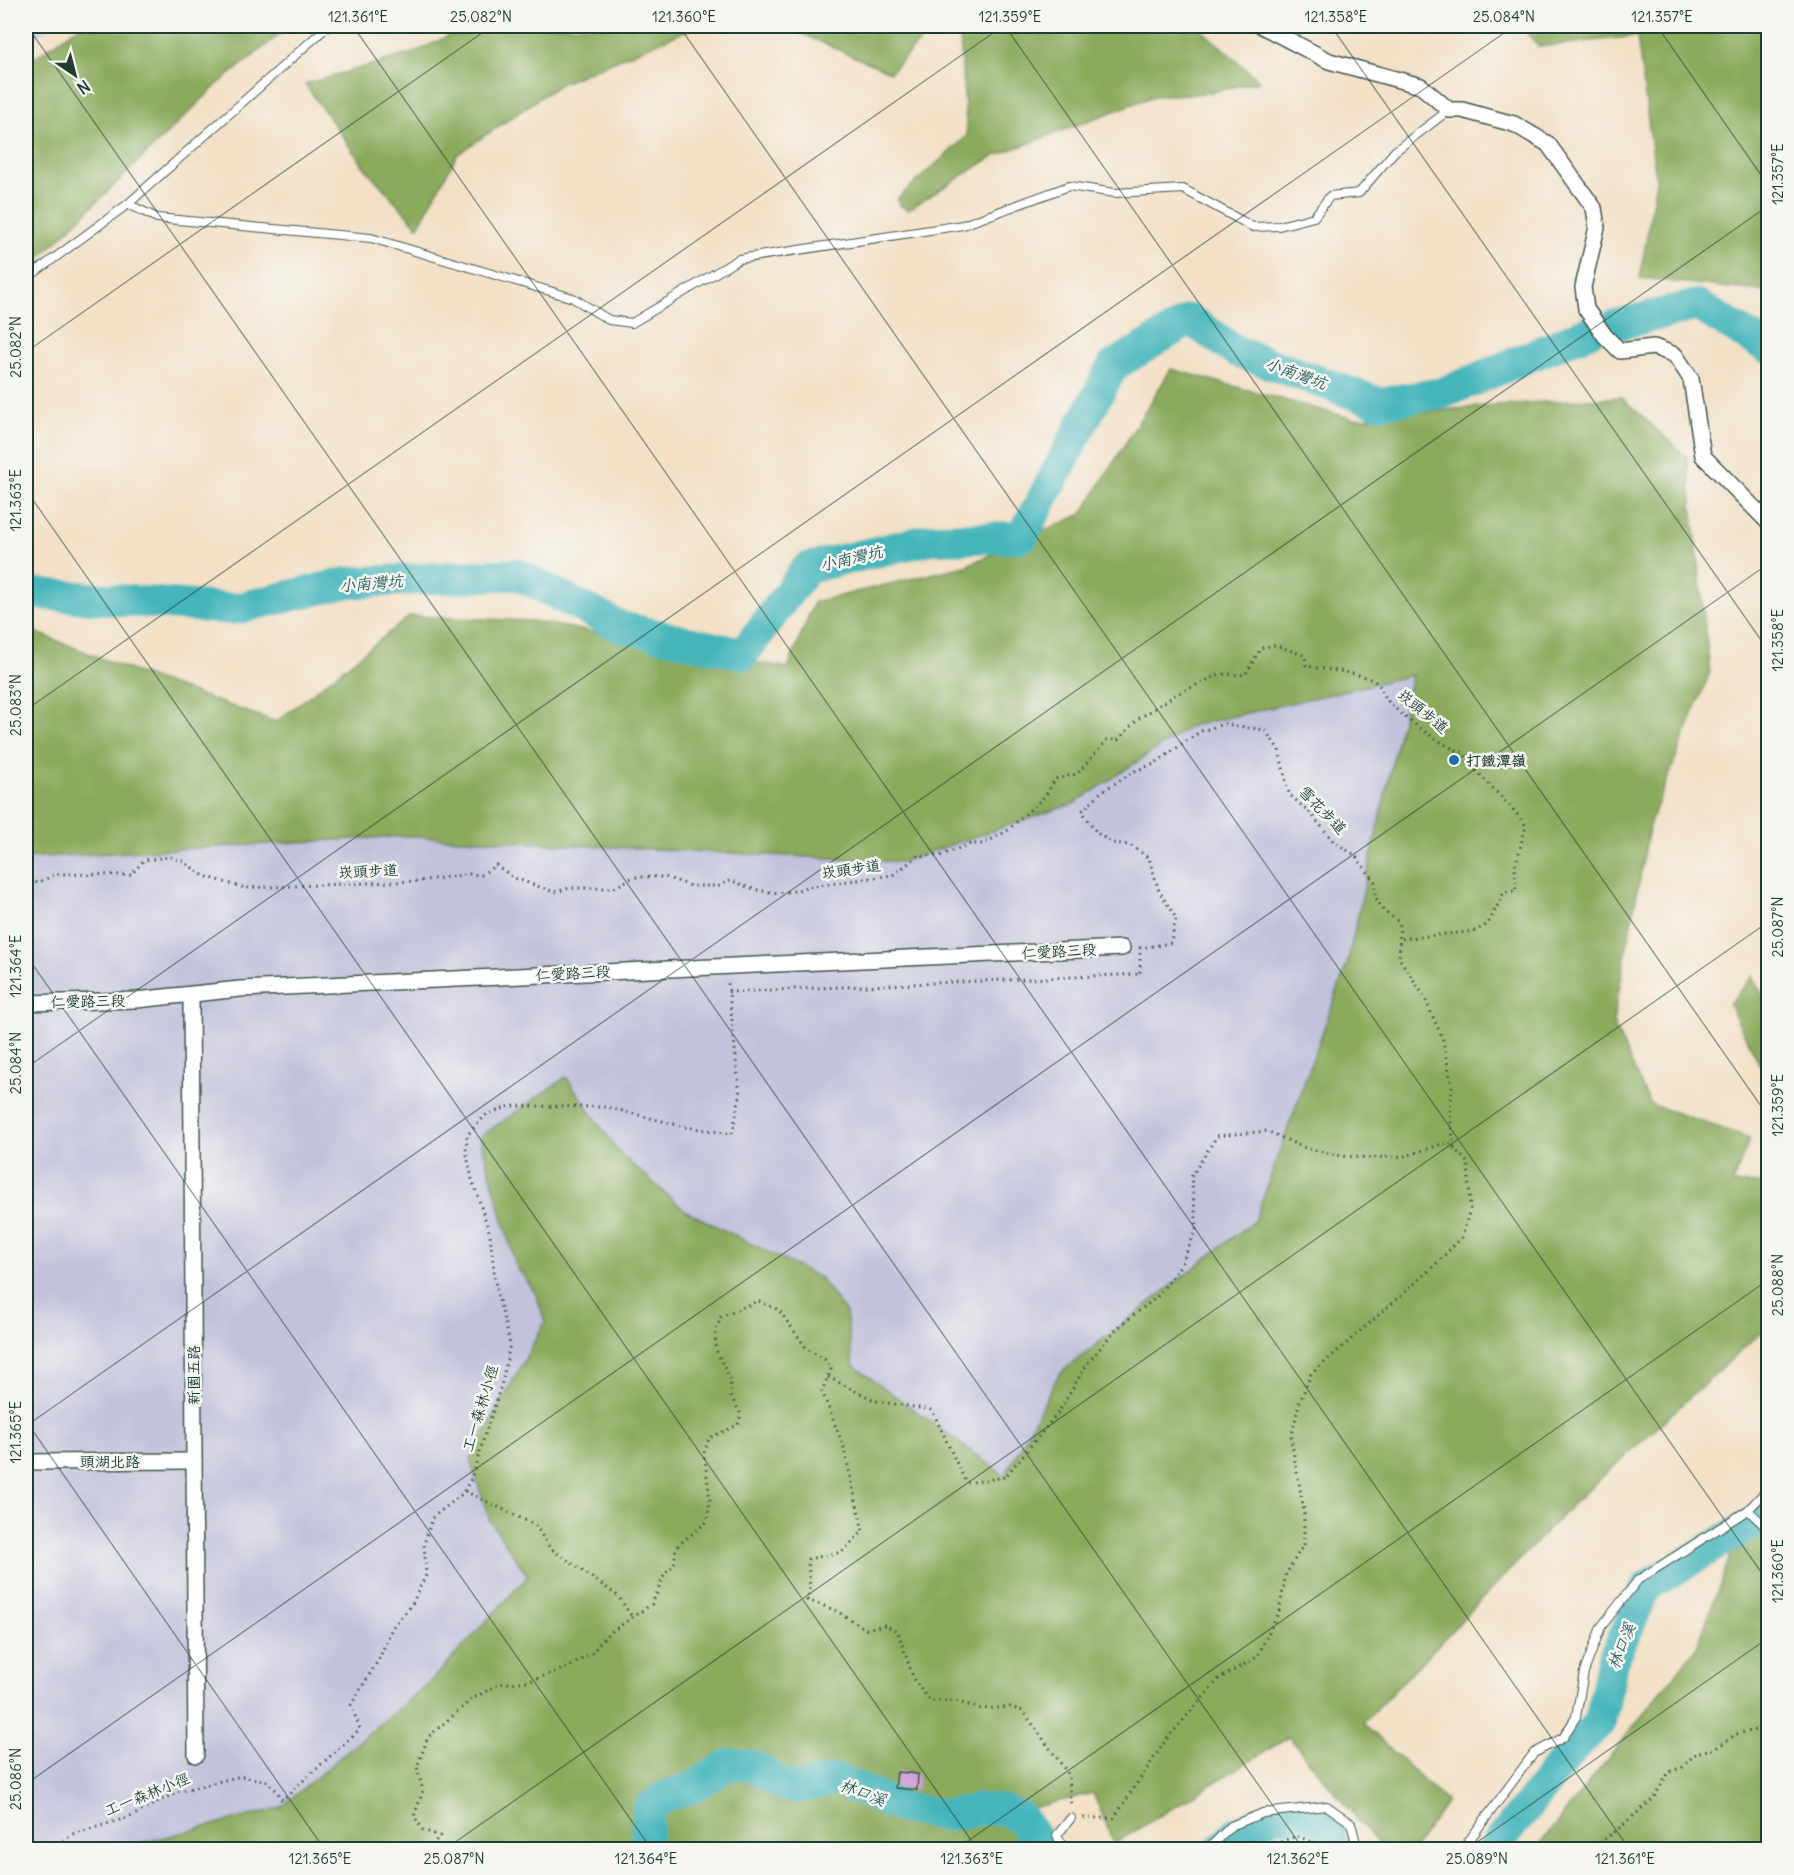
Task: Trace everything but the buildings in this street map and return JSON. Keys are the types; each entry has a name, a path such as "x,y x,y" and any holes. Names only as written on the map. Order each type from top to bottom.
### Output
{"street":[{"path":"1262,26 1329,61 1421,86 1449,110 1462,110 1514,124 1548,144 1594,208 1597,227 1583,287 1586,309 1605,336 1620,351 1654,347 1676,355 1691,379 1703,456 1768,522"},
{"name":"仁愛路三段","path":"26,1003 136,1000 191,996 240,989 1122,948"},
{"name":"新園五路","path":"191,996 196,1755"},
{"name":"頭湖北路","path":"26,1462 194,1461"}],"lane":[{"path":"26,279 128,204 328,26"},
{"path":"128,204 157,218 371,238 573,297 609,320 632,323 739,259 963,225 1069,186 1115,194 1183,189 1253,227 1279,226 1314,217 1330,196 1359,193 1395,151 1449,110"},
{"path":"1462,1850 1534,1753 1563,1738 1576,1717 1584,1672 1601,1627 1638,1580 1748,1510 1768,1489"},
{"path":"1748,1510 1768,1529"},
{"path":"1207,1850 1231,1826 1263,1813 1327,1806 1352,1823 1355,1839 1347,1850"},
{"path":"1064,1850 1057,1835 1071,1818"}],"path":[{"name":"崁頭步道","path":"26,875 37,883 57,874 131,875 144,860 169,858 183,861 204,876 245,888 481,875 496,865 514,878 554,892 570,888 614,888 633,877 665,877 692,886 719,886 731,880 749,889 794,893 806,887 893,876 918,856 942,855 970,844 983,844 1007,831 1046,795 1055,779 1077,774 1107,740 1118,740 1138,719 1175,695 1220,674 1245,675 1261,648 1275,645 1305,656 1306,666 1370,679 1383,688 1387,699 1412,721 1452,751 1463,752 1476,772 1488,780 1526,826 1515,867 1516,891 1504,892 1488,924 1475,931 1400,939"},
{"name":"雪花步道","path":"728,992 1140,974 1140,948 1171,943 1176,918 1159,891 1149,858 1130,845 1112,843 1097,832 1082,811 1101,792 1122,778 1154,764 1201,731 1224,724 1265,730 1279,750 1289,794 1312,815 1334,842 1355,855 1375,882 1375,896 1383,910 1400,923 1399,958 1424,996 1443,1040 1452,1087 1450,1116 1455,1149 1468,1163 1470,1209 1462,1237 1429,1271 1311,1374 1299,1404 1291,1438 1304,1510 1304,1544 1286,1574 1279,1611 1257,1657 1219,1679 1166,1740 1114,1818 1071,1818"},
{"name":"工一森林小徑","path":"41,1850 51,1848 73,1834 130,1816 177,1792 241,1776 266,1781 282,1800 360,1729 351,1705 379,1659 392,1628 411,1606 426,1575 424,1544 432,1518 464,1490 471,1479 503,1379 510,1344 496,1288 490,1234 472,1179 466,1151 467,1135 488,1114 512,1106 607,1107 686,1127 732,1134 740,1096 726,966"},
{"path":"828,1377 876,1401 932,1410 966,1483 1005,1477 1058,1413 1087,1364 1117,1328 1157,1297 1182,1263 1197,1227 1191,1177 1216,1136 1267,1131 1305,1148 1351,1157 1406,1156 1448,1142 1455,1149"},
{"path":"428,1850 440,1836 423,1830 414,1816 423,1791 417,1767 428,1737 472,1699 499,1684 530,1681 568,1667 592,1653 605,1635 652,1604 664,1576 674,1564 676,1547 707,1522 710,1499 704,1453 709,1437 738,1425 741,1414 731,1397 730,1379 715,1348 716,1330 721,1317 758,1301 779,1310 807,1349 826,1360 831,1370 822,1391 844,1448 863,1531 842,1552 808,1559 810,1590 807,1599 835,1610 866,1629 885,1625 898,1632 914,1680 930,1701 956,1701 981,1709 1011,1707 1023,1711 1069,1774 1071,1818"},
{"path":"464,1490 535,1525 550,1548 618,1596 632,1617"},
{"path":"1590,1850 1653,1798 1669,1772 1683,1767 1696,1753 1716,1748 1736,1734 1768,1728"},
{"path":"1258,1850 1297,1836 1320,1845 1321,1850"}],"shaded area":[{"path":"26,26 52,26 26,43"},
{"path":"1412,675 1347,964 1255,1220 1059,1374 1005,1477 853,1365 846,1313 820,1278 686,1211 620,1154 566,1078 516,1266 536,1294 545,1322 470,1460 490,1521 528,1575 433,1679 280,1808 117,1849 26,1850 26,858 406,836 901,862 1075,803 1191,726"}],"green space":[{"path":"80,26 290,26 217,85 26,271 26,64"},
{"path":"469,26 697,26 560,84 457,155 418,227 365,168 305,84 413,53"},
{"path":"784,26 935,26 890,72"},
{"path":"959,26 1197,26 1260,81 1207,93 1154,96 992,157 908,210 899,205 898,198 967,136"},
{"path":"1521,26 1768,26 1768,292 1640,278 1656,180 1637,36 1539,47"},
{"path":"1171,369 1354,419 1496,405 1621,397 1687,457 1710,672 1650,823 1613,1022 1650,1104 1750,1138 1732,1184 1768,1183 1768,1330 1758,1335 1577,1500 1363,1723 1447,1802 1414,1849 1382,1849 1289,1737 1114,1844 1093,1793 1032,1808 1052,1849 117,1849 280,1808 433,1679 528,1576 490,1521 470,1460 545,1322 536,1294 516,1266 480,1137 566,1077 620,1154 686,1211 820,1278 846,1313 853,1365 1005,1476 1059,1374 1255,1220 1347,964 1412,675 1191,726 1075,803 901,862 406,836 26,858 26,640 33,631 133,671 276,722 410,616 533,621 788,668 814,602 965,566 1082,514"},
{"path":"1753,976 1768,1006 1768,1081 1729,1004"},
{"path":"1768,1524 1768,1849 1535,1850 1697,1647 1735,1543"}],"waterway":[{"name":"小南灣坑","path":"1616,325 1697,305 1768,348"},
{"name":"小南灣坑","path":"26,593 234,609 346,583 517,574 621,627 743,654 807,568 931,539 1022,537 1113,366 1190,320 1238,352 1379,403 1443,393 1590,331"},
{"name":"林口溪","path":"1493,1850 1571,1751 1600,1722 1612,1662 1647,1586 1763,1517 1768,1510"},
{"name":"林口溪","path":"646,1850 648,1809 666,1796 693,1787 730,1764 753,1766 783,1785 796,1788 838,1780 903,1808 948,1816 980,1809 1003,1810 1021,1818 1045,1850"},
{"name":"林口溪","path":"1220,1850 1237,1832 1276,1816 1323,1819 1330,1834 1333,1850"}],"place":[{"name":"打鐵潭嶺","path":"1454,760"}]}
